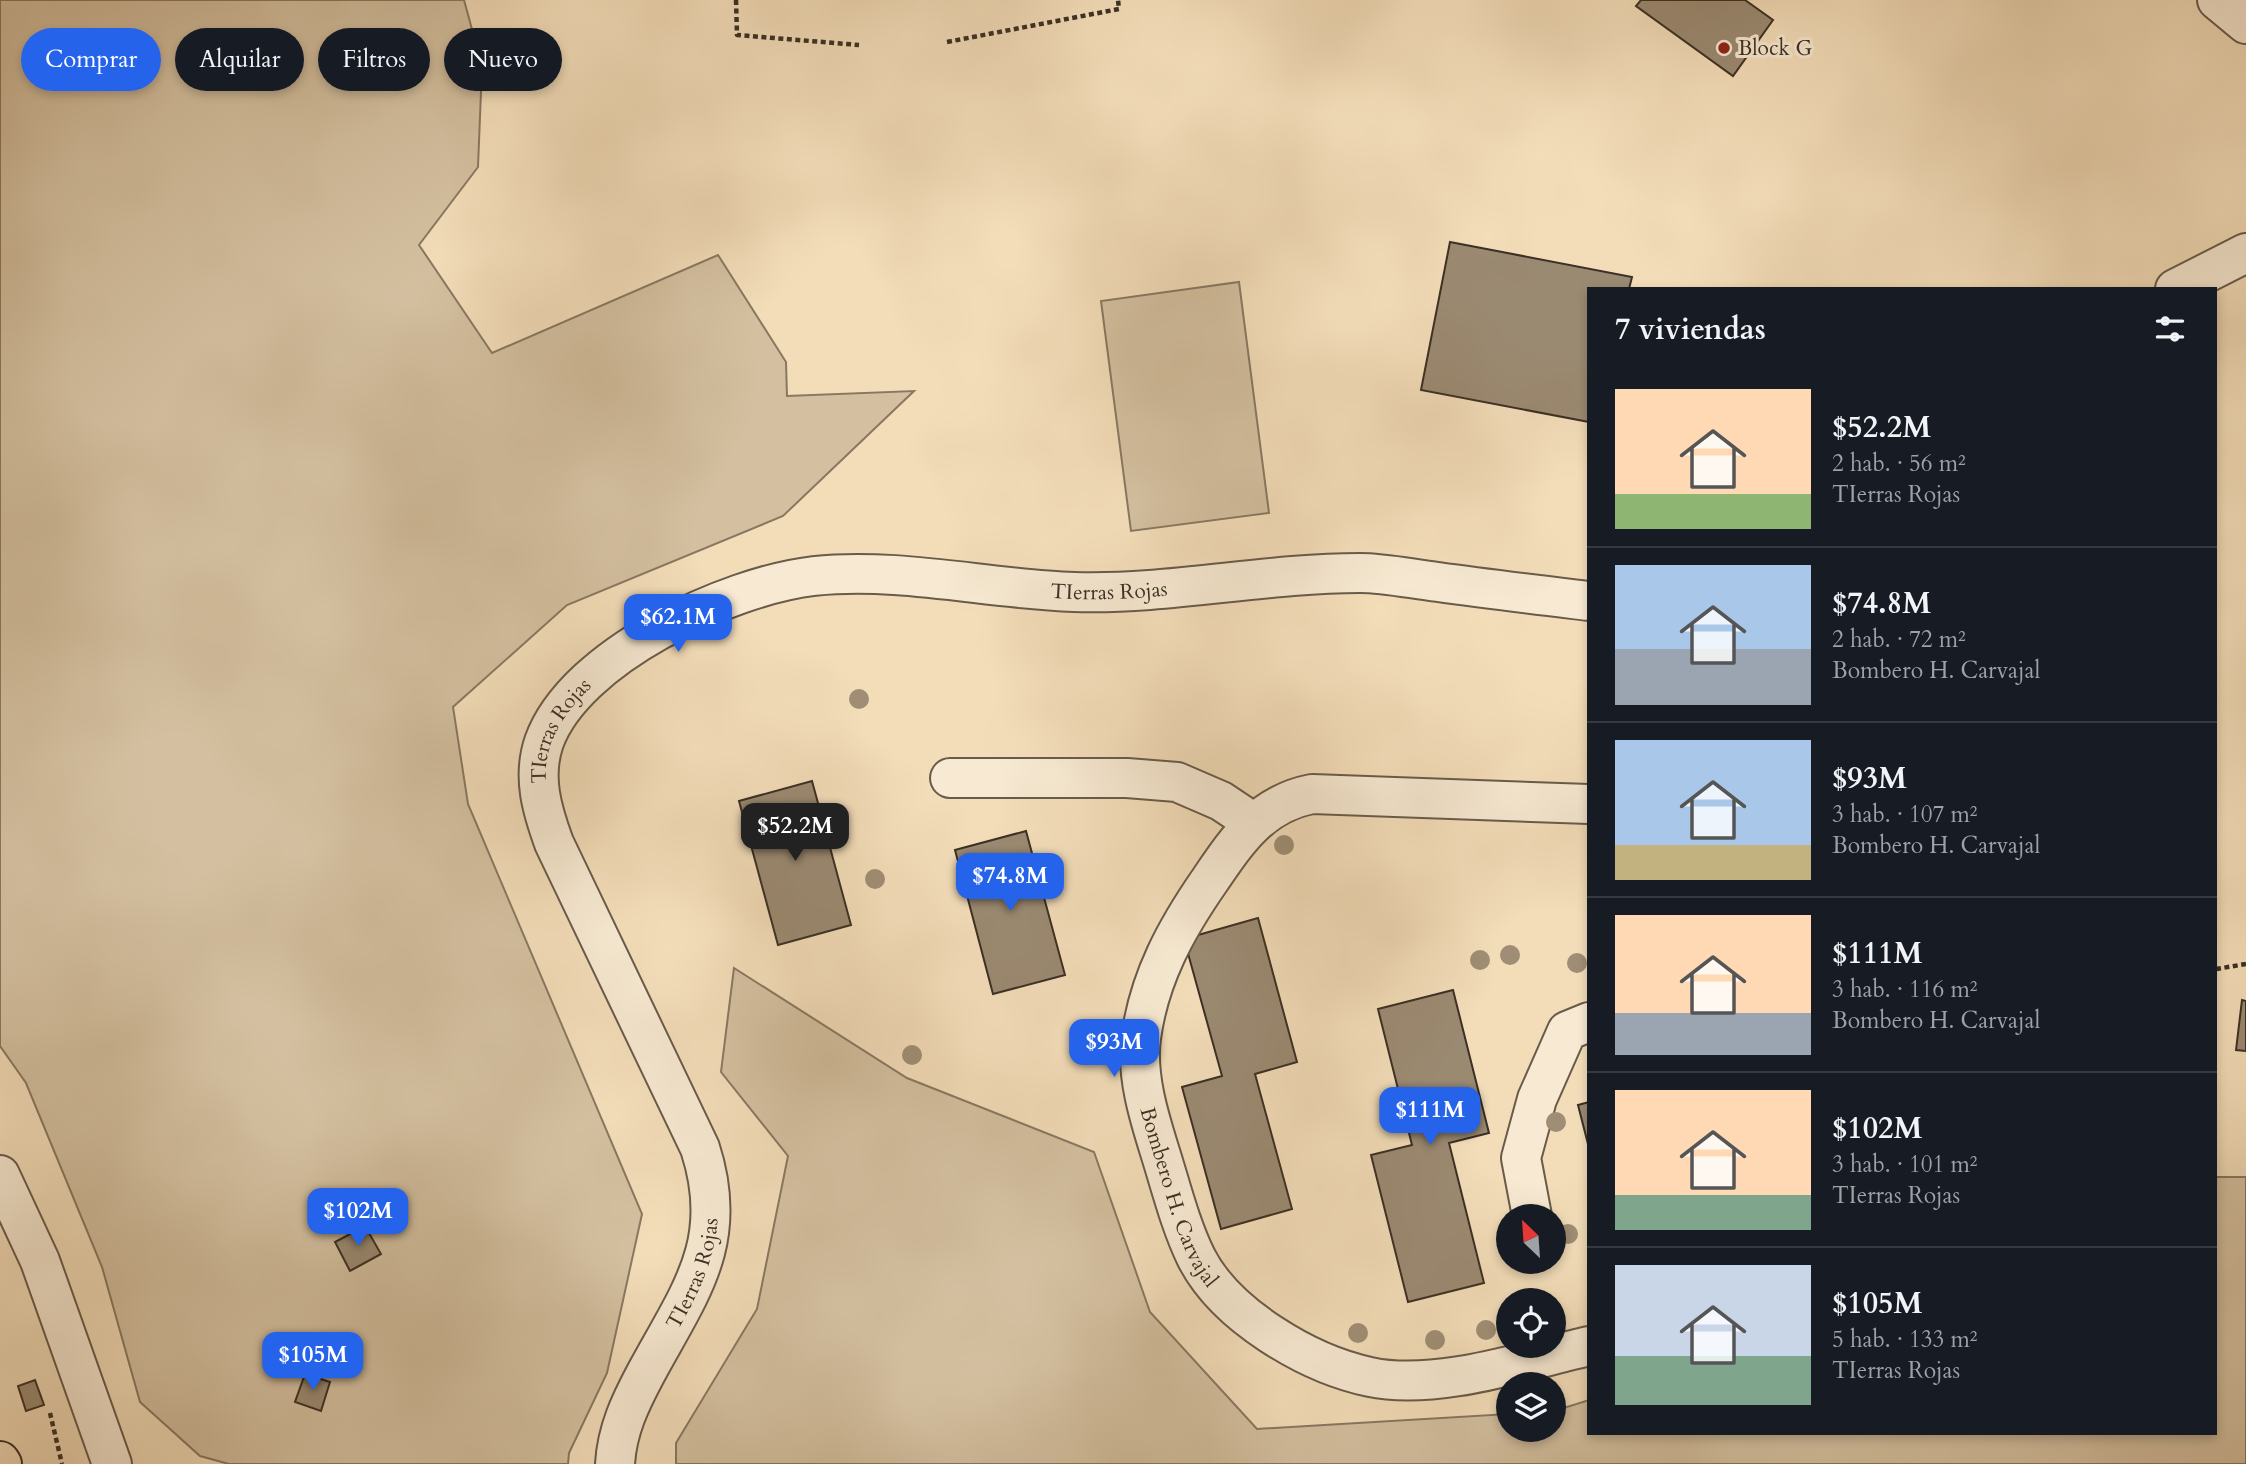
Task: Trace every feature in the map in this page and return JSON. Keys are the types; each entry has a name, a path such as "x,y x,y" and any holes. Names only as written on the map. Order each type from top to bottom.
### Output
{"street":[{"path":"2217,0 2246,24"},
{"path":"2179,287 2246,253"},
{"name":"TIerras Rojas","path":"615,1464 620,1430 630,1402 702,1269 709,1244 711,1193 699,1147 554,843 541,805 538,771 544,743 559,712 586,679 656,632 724,600 765,585 814,576 874,574 1075,592 1133,590 1287,575 1364,573 1587,601"},
{"path":"950,778 1127,778 1177,782 1221,801 1254,823"},
{"name":"Bombero H. Carvajal","path":"1587,804 1312,794 1288,799 1254,823 1184,918 1156,971 1140,1040 1146,1104 1178,1212 1197,1259 1225,1297 1271,1336 1324,1361 1370,1377 1450,1377 1587,1346"},
{"path":"1530,1204 1521,1158 1537,1099 1567,1031 1587,1023"},
{"path":"0,1175 40,1261 112,1464"}],"path":[{"path":"736,0 737,35 859,45"},
{"path":"947,42 1119,9 1118,0"},
{"path":"2217,968 2246,964"},
{"path":"50,1412 62,1464"}],"shaded area":[{"path":"0,0 464,0 472,28 444,28 444,91 481,91 478,167 419,245 492,353 718,255 786,362 787,396 914,391 783,516 567,605 453,707 468,804 642,1214 607,1373 569,1453 568,1464 229,1464 200,1456 140,1402 102,1267 26,1083 0,1046"},
{"path":"1239,282 1269,513 1131,531 1101,301"},
{"path":"734,968 907,1078 1094,1152 1150,1312 1257,1429 1496,1415 1496,1442 1566,1442 1566,1407 1587,1401 1587,1435 2217,1435 2217,1177 2246,1177 2246,1464 676,1464 676,1443 757,1309 788,1156 721,1072"}],"building":[{"name":"Block G","path":"1641,0 1745,0 1773,20 1733,76 1636,6"},
{"path":"1450,242 1632,277 1630,287 1587,287 1587,422 1421,390"},
{"path":"812,781 851,925 778,945 739,801"},
{"path":"1026,831 1065,975 993,994 955,850"},
{"path":"1258,918 1297,1062 1255,1074 1292,1209 1221,1229 1182,1087 1222,1076 1184,939"},
{"path":"1453,990 1489,1133 1449,1143 1484,1283 1408,1302 1371,1155 1412,1145 1378,1009"},
{"path":"2242,1000 2246,1001 2246,1051 2236,1050"},
{"path":"1587,1103 1587,1140 1578,1105"},
{"path":"365,1226 381,1254 350,1271 335,1242"},
{"path":"305,1374 330,1382 321,1411 295,1402"},
{"path":"35,1380 44,1405 26,1411 18,1386"}],"place":[{"name":"Block G","path":"1724,48"}]}
